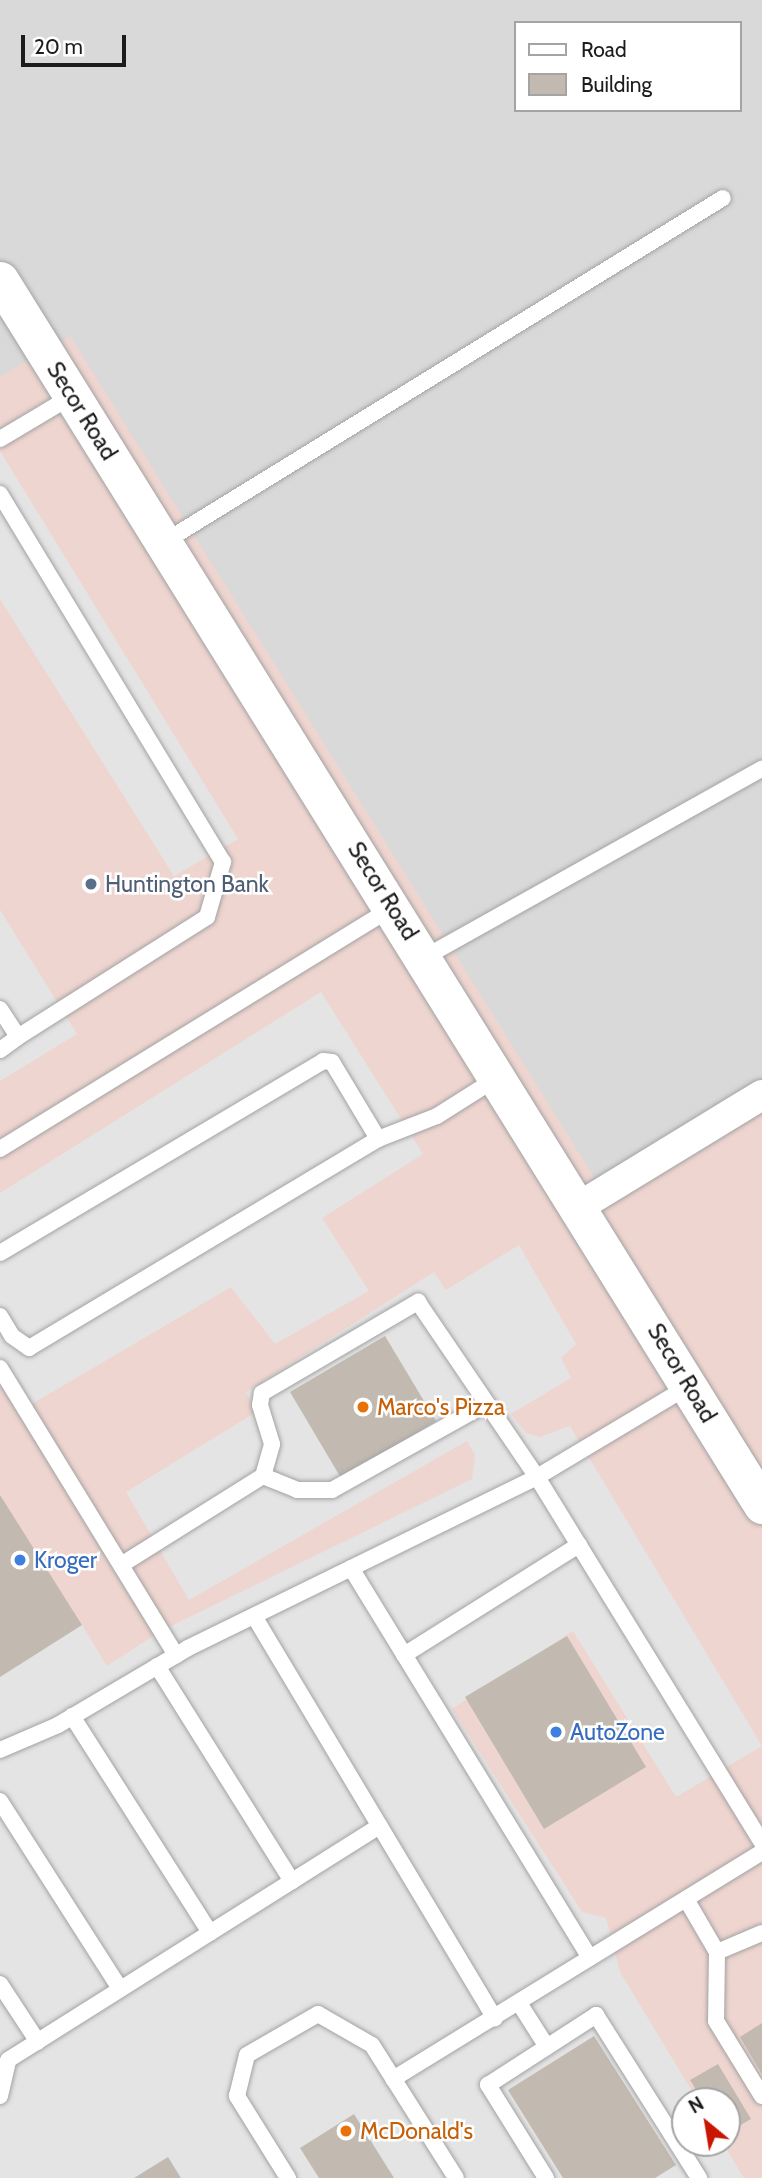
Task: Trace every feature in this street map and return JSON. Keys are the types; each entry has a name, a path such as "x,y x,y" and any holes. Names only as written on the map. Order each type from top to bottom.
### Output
{"street":[{"name":"Secor Road","path":"0,280 580,1206 762,1505"},
{"path":"580,1206 762,1095"}],"lane":[{"path":"164,542 723,198"},
{"path":"0,439 72,396"},
{"path":"0,494 223,862 207,917 0,1050"},
{"path":"425,957 762,769"},
{"path":"2,1142 393,906"},
{"path":"0,1009 18,1037"},
{"path":"0,1254 323,1061 332,1062 378,1139"},
{"path":"0,1316 12,1336 29,1348 378,1139 437,1116 499,1077"},
{"path":"121,1566 263,1476 272,1444 260,1405 262,1393 418,1302 484,1405 537,1477 762,1843"},
{"path":"0,1368 176,1655"},
{"path":"0,1750 72,1716 176,1655 537,1477 689,1385"},
{"path":"263,1476 297,1490 332,1490 484,1405"},
{"path":"404,1655 579,1545"},
{"path":"351,1568 590,1958"},
{"path":"254,1616 495,2018"},
{"path":"157,1666 292,1881"},
{"path":"72,1716 210,1933"},
{"path":"0,1801 120,1989"},
{"path":"0,2096 8,2060 380,1826"},
{"path":"393,2079 762,1852"},
{"path":"686,1899 717,1952 716,2021 762,2096"},
{"path":"717,1952 762,1933"},
{"path":"0,1984 38,2042"},
{"path":"519,2003 547,2047"},
{"path":"288,2178 237,2096 247,2055 318,2014 372,2045 456,2178"},
{"path":"546,2178 488,2085 596,2015 699,2178"}],"shaded area":[{"path":"0,0 762,0 762,2178 0,2178"},
{"path":"70,336 609,1201 762,1106 762,2178 0,2178 0,377"},
{"path":"0,451 238,839 174,876 0,599"},
{"path":"0,910 77,1034 0,1081"},
{"path":"321,992 423,1154 322,1218 369,1291 275,1344 231,1287 25,1408 0,1368 0,1193"},
{"path":"519,1245 576,1344 561,1358 571,1378 511,1414 526,1433 540,1437 570,1426 762,1746 676,1797 573,1631 452,1709 582,1912 606,1918 620,1972 690,2087 671,2087 671,2157 731,2157 744,2178 0,2178 0,1677 82,1625 107,1666 161,1631 472,1479 475,1455 467,1441 189,1600 126,1492 256,1412 246,1392 434,1272 446,1290"}],"building":[{"name":"Marco's Pizza","path":"385,1336 436,1421 341,1478 290,1392"},
{"name":"Kroger","path":"0,1495 82,1625 0,1677"},
{"name":"AutoZone","path":"567,1636 646,1767 544,1829 465,1697"},
{"path":"762,2023 762,2074 740,2037"},
{"path":"594,2036 676,2165 655,2178 563,2178 508,2090"},
{"path":"718,2064 732,2087 694,2087 690,2080"},
{"path":"741,2102 751,2119 741,2125"},
{"name":"McDonald's","path":"354,2114 394,2178 319,2178 300,2148"},
{"path":"168,2157 181,2178 134,2178"}],"place":[{"name":"Huntington Bank","path":"91,884"},
{"name":"Marco's Pizza","path":"363,1407"},
{"name":"Kroger","path":"20,1560"},
{"name":"AutoZone","path":"556,1732"},
{"name":"McDonald's","path":"346,2131"}]}
